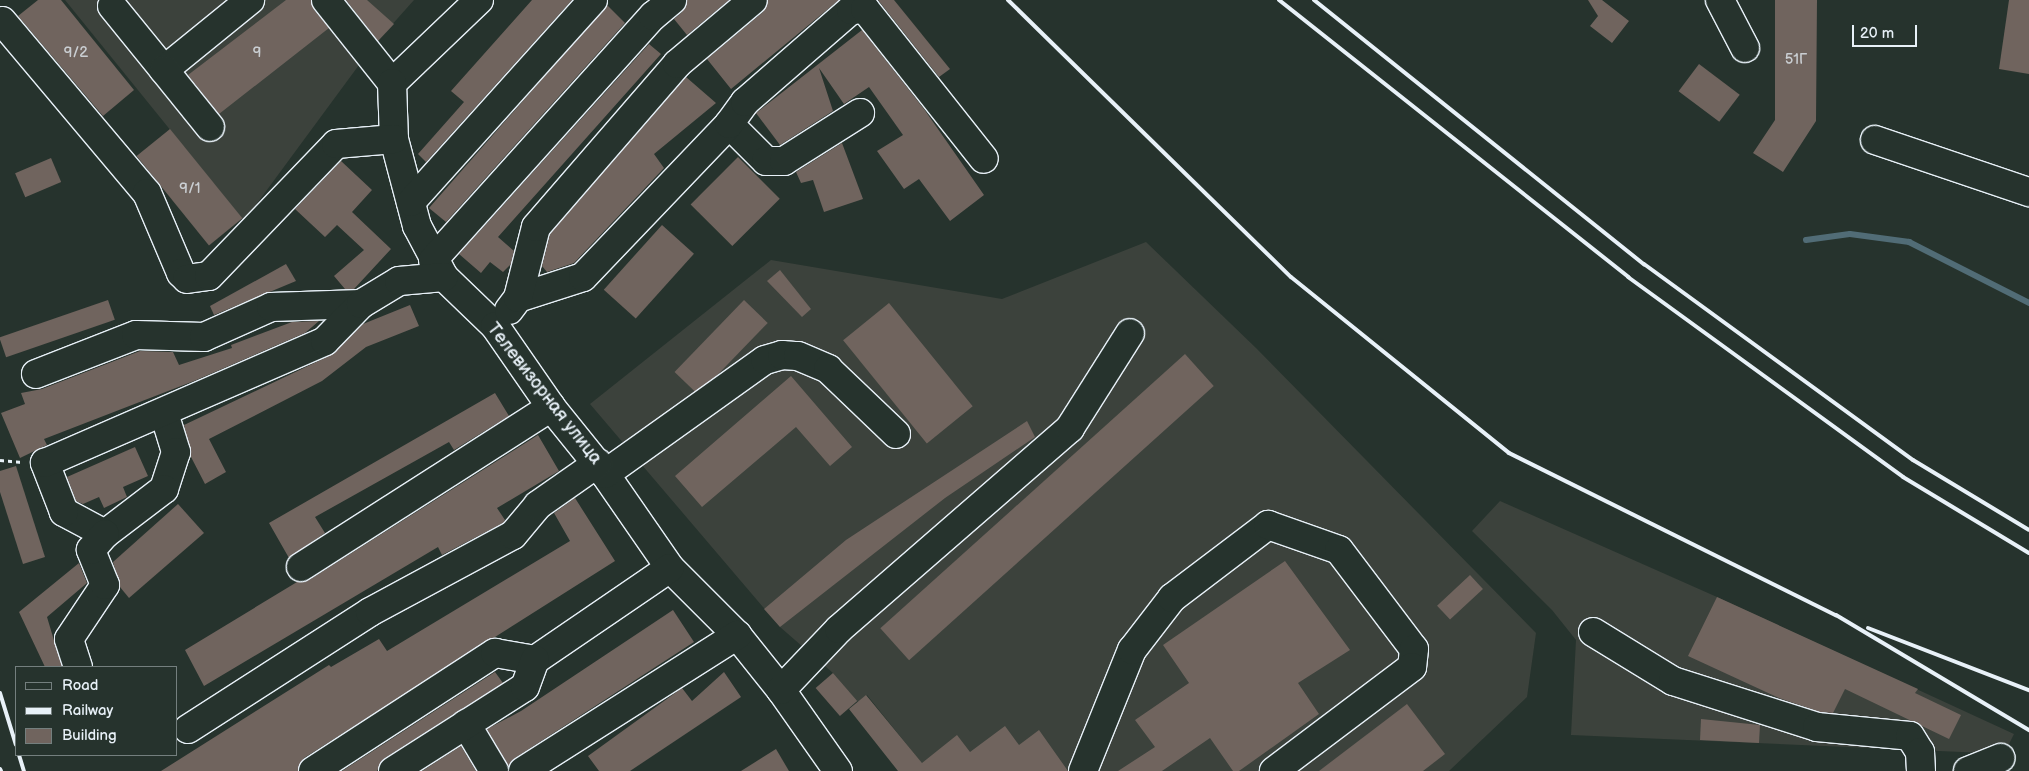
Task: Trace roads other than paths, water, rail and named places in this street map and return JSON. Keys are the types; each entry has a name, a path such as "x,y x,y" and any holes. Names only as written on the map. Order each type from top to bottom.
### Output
{"lane":[{"path":"164,70 250,0"},
{"path":"326,0 392,83 479,0"},
{"path":"411,202 593,0"},
{"path":"495,326 518,298 536,228 677,64 753,0"},
{"path":"1720,0 1745,48"},
{"path":"105,534 64,512 46,463 325,341 360,304 399,281 438,268 655,5"},
{"path":"112,6 210,127"},
{"path":"518,298 583,277 728,124 745,102 851,10 865,9 984,159"},
{"path":"2,21 147,193 181,273 187,279 209,276 336,144 394,139"},
{"name":"Телевизорная улица","path":"392,83 394,139 417,226 438,268 495,326 551,407 602,468 670,568 737,636 781,690 838,771"},
{"path":"728,124 766,160 784,161 860,113"},
{"path":"1875,140 2029,192"},
{"path":"36,374 136,335 204,337 271,307 360,304"},
{"path":"781,690 838,629 1070,428 1130,333"},
{"path":"188,729 370,612 513,535 538,505 602,468 765,360 782,354 798,356 828,369 896,434"},
{"path":"301,567 551,407"},
{"path":"78,666 69,639 105,585 90,550 105,534 164,489 176,452 164,413"},
{"path":"1083,771 1132,650 1172,598 1268,525 1339,550 1414,649 1412,667 1274,771"},
{"path":"393,771 525,687 535,660 670,568"},
{"path":"1593,632 1673,681 1818,727 1910,736 1920,752 1921,771"},
{"path":"533,769 737,636"},
{"path":"313,771 495,653 535,660"},
{"path":"466,724 494,771"},
{"path":"1968,771 2001,758"}],"waterway":[{"path":"1806,240 1850,234 1909,242 2029,303"}],"railway":[{"path":"1008,0 1291,277 1509,453 1836,615 2029,730"},
{"path":"1279,0 1628,277 1903,477 2029,553"},
{"path":"1314,0 1644,264 1913,460 2029,530"},
{"path":"1868,628 2029,690"},
{"path":"0,693 15,742"},
{"path":"19,756 24,771"}]}
